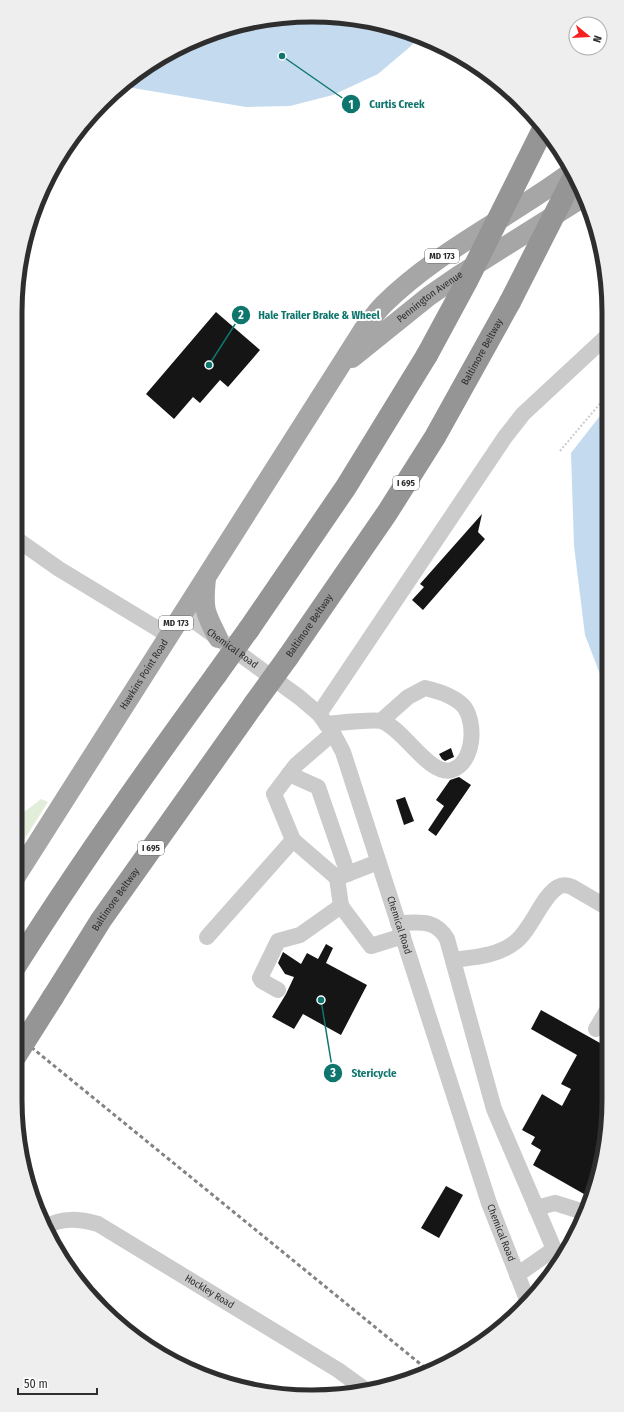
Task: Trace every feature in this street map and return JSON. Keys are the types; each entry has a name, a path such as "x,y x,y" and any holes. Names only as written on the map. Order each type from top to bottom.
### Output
{"highway":[{"path":"22,956 59,896 102,833 249,629 346,487 427,356 467,281 541,134"},
{"name":"Baltimore Beltway","path":"22,1045 118,895 288,657 388,513 446,417 510,302 571,182"}],"main road":[{"name":"MD 173","path":"339,370 362,330 382,305 416,275 448,252 567,175"},
{"name":"Pennington Avenue","path":"339,370 430,296 458,276 579,200"},
{"name":"Hawkins Point Road","path":"22,867 182,612 339,370"},
{"path":"206,575 204,607 218,638"}],"street":[{"path":"342,876 293,840 274,794 326,724 505,437 523,414 602,341"},
{"path":"22,543 59,569 168,635"},
{"name":"Chemical Road","path":"182,612 299,697 326,724 343,752 489,1203 525,1296"},
{"path":"326,724 382,721 399,733 430,763 441,770 452,770 464,762 469,749 472,733 465,708 446,693 425,688 408,697 382,721"},
{"path":"289,774 318,787 342,876 341,906 371,946 400,930 425,922 435,925 442,930 447,939 494,1109 554,1249 517,1275"},
{"path":"207,936 293,840"},
{"path":"342,876 378,862"},
{"path":"453,960 500,953 516,942 536,917 552,892 559,886 566,885 572,887 602,904"},
{"path":"278,990 262,982 260,978 278,942 300,936 341,906"},
{"path":"596,1029 602,1019"},
{"path":"536,1208 555,1203 580,1211"},
{"name":"Hockley Road","path":"50,1224 69,1219 84,1220 98,1224 338,1370 360,1386"}],"path":[{"path":"560,451 602,401"}],"green space":[{"path":"41,799 48,802 22,843 22,812"}],"water":[{"path":"312,22 350,24 387,32 415,41 378,74 333,95 290,106 246,107 128,88 167,61 201,44 237,32 274,24"},
{"path":"602,413 602,679 585,635 574,546 571,453"}],"building":[{"path":"216,312 260,350 228,387 220,380 200,403 193,397 174,419 146,394"},
{"path":"482,514 478,532 485,539 423,610 412,600 424,587 420,584"},
{"path":"451,748 454,757 445,761 439,754"},
{"path":"459,777 471,785 436,836 428,830 444,806 436,800 450,780"},
{"path":"405,797 414,821 404,825 396,800"},
{"path":"326,944 333,948 326,963 367,985 341,1035 303,1014 294,1029 272,1017 294,977 285,974 278,963 283,952 301,964 307,953 318,959"},
{"path":"541,1010 602,1044 600,1138 586,1195 533,1165 541,1150 531,1144 535,1137 522,1130 542,1094 562,1106 571,1089 561,1084 577,1055 531,1029"},
{"path":"446,1186 463,1195 439,1238 421,1228"}],"railway":[{"path":"22,1040 424,1367"}],"place":[{"name":"Curtis Creek","path":"282,56"},
{"name":"Hale Trailer Brake & Wheel","path":"209,365"},
{"name":"Stericycle","path":"321,1000"}]}
